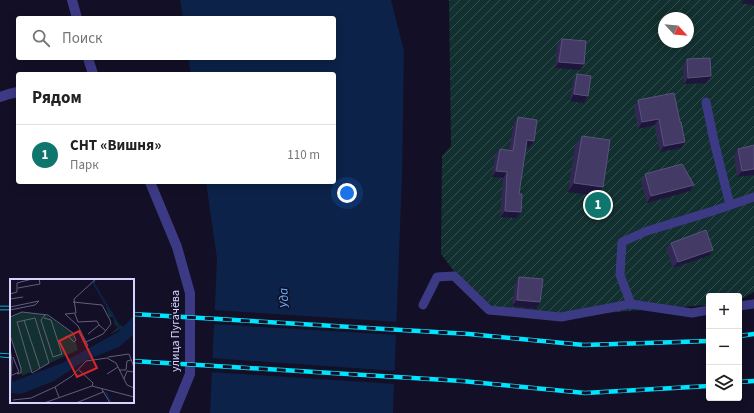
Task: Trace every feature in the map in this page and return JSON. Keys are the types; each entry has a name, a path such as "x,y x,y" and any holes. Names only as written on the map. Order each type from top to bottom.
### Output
{"street":[{"path":"72,0 76,16"},
{"path":"89,60 92,72"},
{"path":"0,97 16,92"},
{"name":"улица Пугачёва","path":"151,184 177,247 190,293 190,374 174,413"}],"lane":[{"path":"706,102 730,205"},
{"path":"631,304 620,275 622,242 647,231 754,197"},
{"path":"423,305 437,277 454,276 489,310 561,317 631,304 692,313 706,311"},
{"path":"742,306 754,304"}],"green space":[{"path":"449,0 754,0 754,292 742,298 742,293 706,293 706,305 541,318 496,312 456,274 441,254 442,156 451,146"}],"water":[{"name":"Уда","path":"180,0 391,0 404,51 402,175 393,413 210,413 217,259 206,184 336,184 336,72 191,72 188,60 336,60 336,16 183,16"}],"pier":[{"path":"213,310 399,322 398,335 212,324"},
{"path":"211,358 397,371 396,384 210,372"}],"building":[{"path":"562,39 586,41 584,64 559,62"},
{"path":"710,58 711,76 688,78 687,59"},
{"path":"577,74 591,76 588,96 574,94"},
{"path":"674,93 685,142 664,146 659,119 642,122 638,100"},
{"path":"518,117 537,120 534,141 527,140 519,194 522,194 521,212 505,211 507,172 496,171 500,149 513,151"},
{"path":"582,136 610,140 603,187 574,183"},
{"path":"754,145 754,169 742,171 738,149"},
{"path":"682,164 694,185 651,196 645,174"},
{"path":"706,230 713,250 678,262 671,243"},
{"path":"519,277 543,279 540,302 517,300"}],"railway":[{"path":"0,308 10,308"},
{"path":"134,314 469,334 584,345 706,341"},
{"path":"742,336 754,334"},
{"path":"0,355 10,356"},
{"path":"134,361 462,381 585,393 706,386"},
{"path":"742,382 754,381"}],"place":[{"name":"СНТ «Вишня»","path":"598,205"}]}
